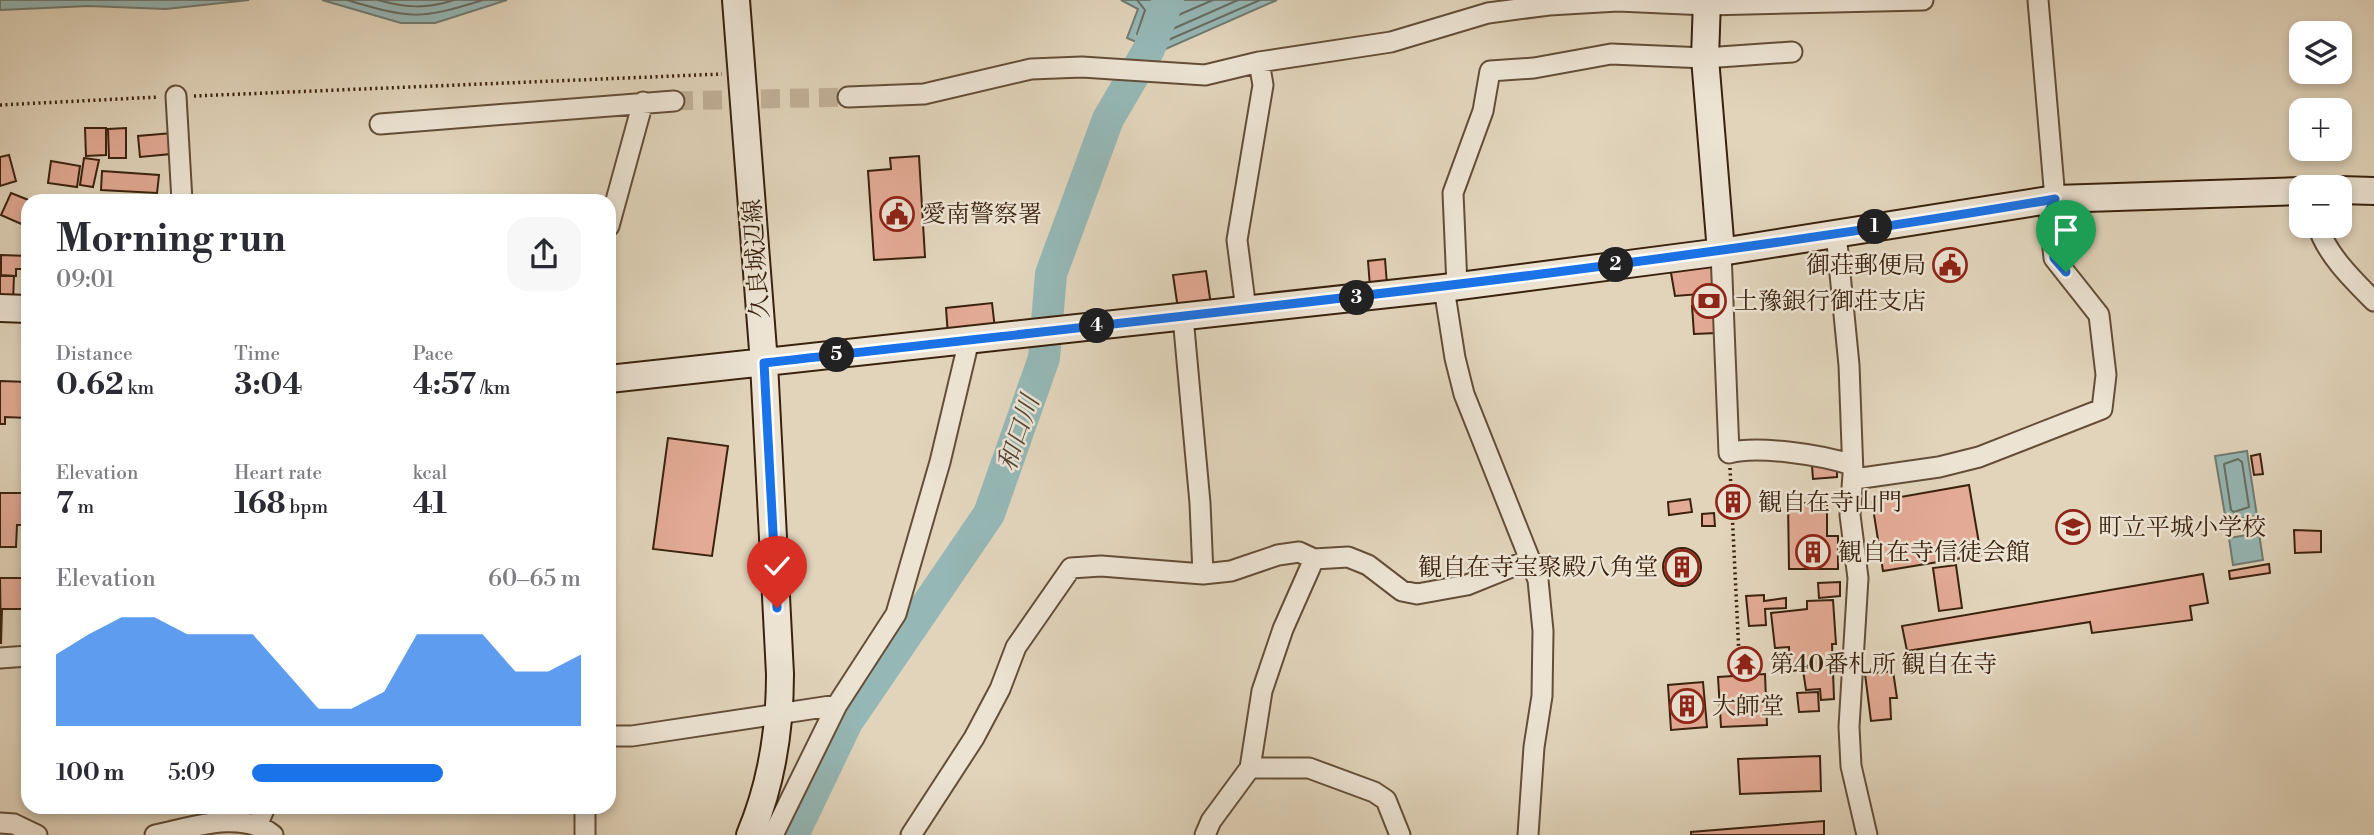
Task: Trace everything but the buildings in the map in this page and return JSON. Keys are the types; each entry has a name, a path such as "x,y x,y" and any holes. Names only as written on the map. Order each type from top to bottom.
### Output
{"street":[{"name":"久良城辺線","path":"736,0 764,363 780,712 774,763 750,835"},
{"path":"848,97 924,93 1031,69 1082,67 1205,75 1259,62 1391,42 1488,13 1536,7 1618,1 1707,3 1923,0"},
{"path":"1707,3 1705,58 1721,252 1729,453 1750,448 1835,459 1861,478 1940,467 1979,457 2102,409 2106,374 2099,315 2054,258 2049,211 2055,199 2038,0"},
{"path":"1528,835 1534,747 1542,696 1543,631 1538,580 1465,394 1455,358 1450,287 1453,193 1483,111 1490,71 1534,68 1611,54 1705,58 1792,52"},
{"path":"1246,310 1237,240 1263,85 1259,62"},
{"path":"176,96 182,194"},
{"path":"380,124 674,101"},
{"path":"616,200 643,102"},
{"path":"616,378 1450,287 1721,252 2055,199 2289,191"},
{"path":"2352,191 2374,191"},
{"path":"1836,233 1849,365 1852,469 1850,515 1858,578 1851,766 1867,835"},
{"path":"2322,238 2354,281 2374,302"},
{"path":"0,308 21,309"},
{"path":"1183,317 1200,503 1203,574"},
{"path":"773,835 837,705 896,614 940,462 969,340"},
{"path":"911,835 974,738 1000,689 1016,647 1071,568 1101,566 1203,574 1231,571 1278,555 1299,552 1314,559 1348,557 1368,565 1402,591 1417,594 1467,584 1529,560"},
{"path":"1205,835 1211,821 1250,768 1262,691 1283,629 1314,559"},
{"path":"0,658 21,656"},
{"path":"616,736 632,736 837,705"},
{"path":"1250,768 1309,768 1374,792 1386,800 1400,835"},
{"path":"585,814 585,835"},
{"path":"155,835 215,822 235,822 265,831"},
{"path":"0,823 14,824 37,835"}],"path":[{"path":"0,105 742,73"},
{"path":"1730,473 1741,676"}],"water":[{"path":"0,0 249,0 166,9 89,6 0,10"},
{"path":"322,0 507,0 435,23 401,23"},
{"path":"1121,0 1277,0 1159,52 1127,38 1138,9"},
{"path":"2247,451 2257,516 2226,521 2215,456"},
{"path":"2259,533 2263,560 2233,565 2229,538"}],"waterway":[{"name":"和口川","path":"793,835 847,722 989,514 1044,358 1051,274 1108,119 1149,49 1168,0"}],"tunnel":[{"path":"674,101 848,97"}],"place":[{"name":"愛南警察署","path":"897,214"},
{"name":"御荘郵便局","path":"1950,265"},
{"name":"土豫銀行御荘支店","path":"1709,301"},
{"name":"観自在寺山門","path":"1733,502"},
{"name":"町立平城小学校","path":"2073,527"},
{"name":"観自在寺信徒会館","path":"1813,552"},
{"name":"観自在寺宝聚殿八角堂","path":"1682,567"},
{"name":"第40番札所 観自在寺","path":"1745,664"},
{"name":"大師堂","path":"1687,706"}],"route":[{"path":"777,608 764,363 1444,288 1721,252 2055,199 2049,211 2054,258 2066,272"}]}
